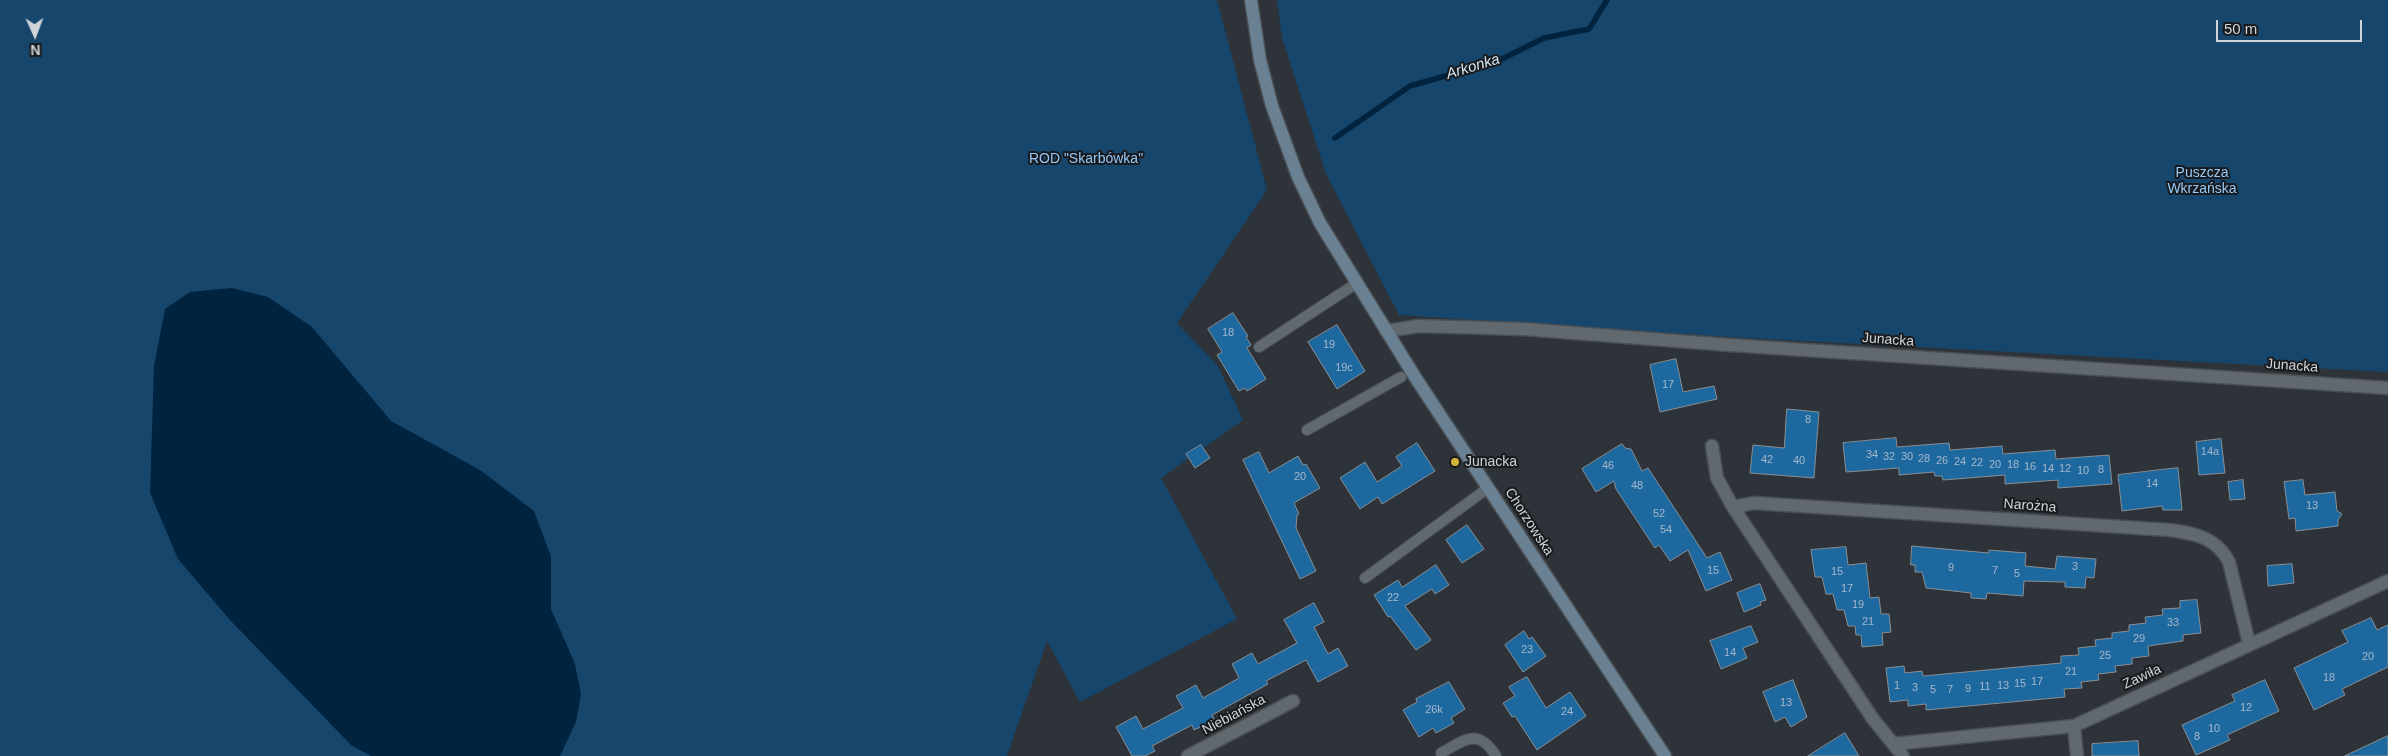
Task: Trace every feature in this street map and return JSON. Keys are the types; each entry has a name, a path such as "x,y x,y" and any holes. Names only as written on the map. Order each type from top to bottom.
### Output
{"street":[{"name":"Chorzowska","path":"1251,0 1260,60 1272,106 1287,150 1309,200 1386,331 1665,756"},
{"name":"Junacka","path":"1386,331 1419,326 1523,329 1729,345 2388,388"},
{"path":"1712,446 1717,478 1733,507 1873,720 1903,756"},
{"name":"Narożna","path":"1733,507 1754,503 2170,530 2202,536 2224,552 2229,562 2250,643"},
{"name":"Zawiła","path":"1893,744 2074,726 2388,580"},
{"name":"Niebiańska","path":"1188,756 1293,701"},
{"path":"2074,726 2077,756"}],"lane":[{"path":"1259,348 1357,283"},
{"path":"1306,430 1401,377"},
{"path":"1365,578 1488,488"},
{"path":"1441,753 1468,738 1475,738 1490,746 1496,756"}],"green space":[{"name":"ROD \"Skarbówka\"","path":"0,0 1217,0 1267,190 1177,323 1218,366 1243,420 1161,478 1237,619 1080,702 1047,641 1007,756 0,756"},
{"name":"Puszcza Wkrzańska","path":"1277,0 2388,0 2388,372 1729,337 1399,315 1326,174 1282,38"}],"shaded area":[{"path":"232,288 268,297 312,327 391,421 480,470 534,511 551,557 551,609 575,664 581,694 576,722 560,756 371,756 351,745 230,620 178,559 150,493 154,366 165,309 190,292"}],"building":[{"path":"1233,313 1248,336 1246,337 1251,345 1247,348 1266,379 1247,391 1245,388 1239,391 1217,355 1222,352 1208,329"},
{"path":"1337,325 1365,371 1337,389 1308,342"},
{"path":"1676,359 1683,392 1714,386 1717,399 1660,412 1650,365"},
{"path":"1787,409 1819,412 1814,478 1750,473 1753,445 1784,448"},
{"path":"1896,438 1897,447 1949,443 1950,450 2002,446 2003,454 2055,450 2056,459 2109,455 2112,484 2058,488 2058,480 2005,484 2005,475 1943,480 1942,476 1935,476 1934,472 1899,475 1899,468 1846,472 1843,443"},
{"path":"2221,439 2225,473 2199,475 2196,442"},
{"path":"1417,443 1435,471 1382,504 1378,497 1360,509 1340,478 1365,462 1377,482 1402,466 1396,457"},
{"path":"1622,444 1625,448 1631,449 1642,471 1648,468 1707,558 1720,552 1732,580 1706,591 1688,550 1670,561 1659,545 1655,548 1616,489 1614,481 1596,492 1582,469"},
{"path":"1201,445 1210,458 1195,468 1186,454"},
{"path":"1259,452 1269,473 1298,456 1303,465 1306,464 1320,488 1294,503 1299,514 1297,515 1296,528 1316,571 1300,579 1243,460"},
{"path":"2178,468 2182,510 2163,510 2162,506 2122,511 2118,475"},
{"path":"2243,480 2245,499 2230,500 2228,482"},
{"path":"2303,480 2305,495 2335,492 2337,511 2342,514 2338,520 2338,526 2296,531 2295,518 2289,519 2284,482"},
{"path":"1467,525 1484,549 1462,563 1446,540"},
{"path":"1912,546 1989,553 1989,550 2026,553 2025,566 2055,569 2057,556 2096,559 2094,578 2086,577 2085,588 2065,587 2065,582 2024,581 2023,596 1987,593 1986,599 1971,598 1971,593 1926,588 1922,572 1915,572 1915,565 1911,565"},
{"path":"1846,547 1848,565 1866,563 1870,598 1879,597 1881,614 1889,614 1891,632 1882,633 1883,645 1862,647 1861,635 1856,635 1855,626 1848,626 1844,610 1837,610 1833,594 1826,594 1822,577 1815,577 1811,550"},
{"path":"2292,564 2294,583 2268,586 2267,566"},
{"path":"1436,565 1449,585 1435,594 1432,589 1405,606 1431,640 1416,650 1390,616 1388,617 1374,595 1398,580 1402,587"},
{"path":"1760,584 1766,600 1760,602 1761,605 1744,612 1737,593"},
{"path":"2197,600 2201,633 2183,635 2183,641 2148,646 2149,656 2132,658 2132,664 2115,666 2116,672 2098,674 2099,680 2081,682 2082,688 2064,689 2065,697 1926,710 1926,704 1908,706 1908,700 1890,702 1886,668 1904,666 1905,673 1922,671 1923,676 2061,663 2061,656 2079,655 2078,648 2096,646 2095,640 2112,638 2112,633 2129,631 2129,625 2146,623 2145,617 2163,615 2162,609 2180,608 2180,601"},
{"path":"1314,603 1324,622 1314,627 1328,654 1338,648 1348,666 1318,682 1306,660 1266,681 1268,684 1212,715 1214,719 1207,724 1194,730 1192,725 1152,746 1155,751 1145,756 1132,756 1116,727 1136,716 1143,729 1183,708 1176,696 1196,685 1203,698 1239,678 1232,664 1252,653 1258,664 1297,643 1284,620"},
{"path":"2371,618 2377,630 2388,625 2388,667 2342,689 2345,695 2314,710 2294,668 2348,642 2342,631"},
{"path":"1751,626 1758,642 1743,648 1747,658 1721,669 1710,641"},
{"path":"1524,631 1529,639 1532,637 1546,656 1523,672 1505,645"},
{"path":"1527,677 1546,708 1570,692 1586,716 1537,750 1515,716 1512,717 1503,703 1515,696 1509,687"},
{"path":"1793,680 1807,717 1791,727 1785,717 1775,722 1763,692"},
{"path":"2265,680 2279,711 2227,735 2230,740 2196,755 2182,725 2235,701 2232,695"},
{"path":"1449,682 1465,709 1451,718 1454,723 1436,733 1433,728 1419,737 1403,710 1417,702 1416,699"},
{"path":"1845,733 1859,756 1808,756"},
{"path":"2388,736 2388,756 2345,756"},
{"path":"2138,741 2139,756 2092,756 2092,744"}],"waterway":[{"name":"Arkonka","path":"1335,138 1410,86 1498,61 1544,38 1589,29 1607,0"}],"place":[{"name":"Junacka","path":"1455,462"}]}
